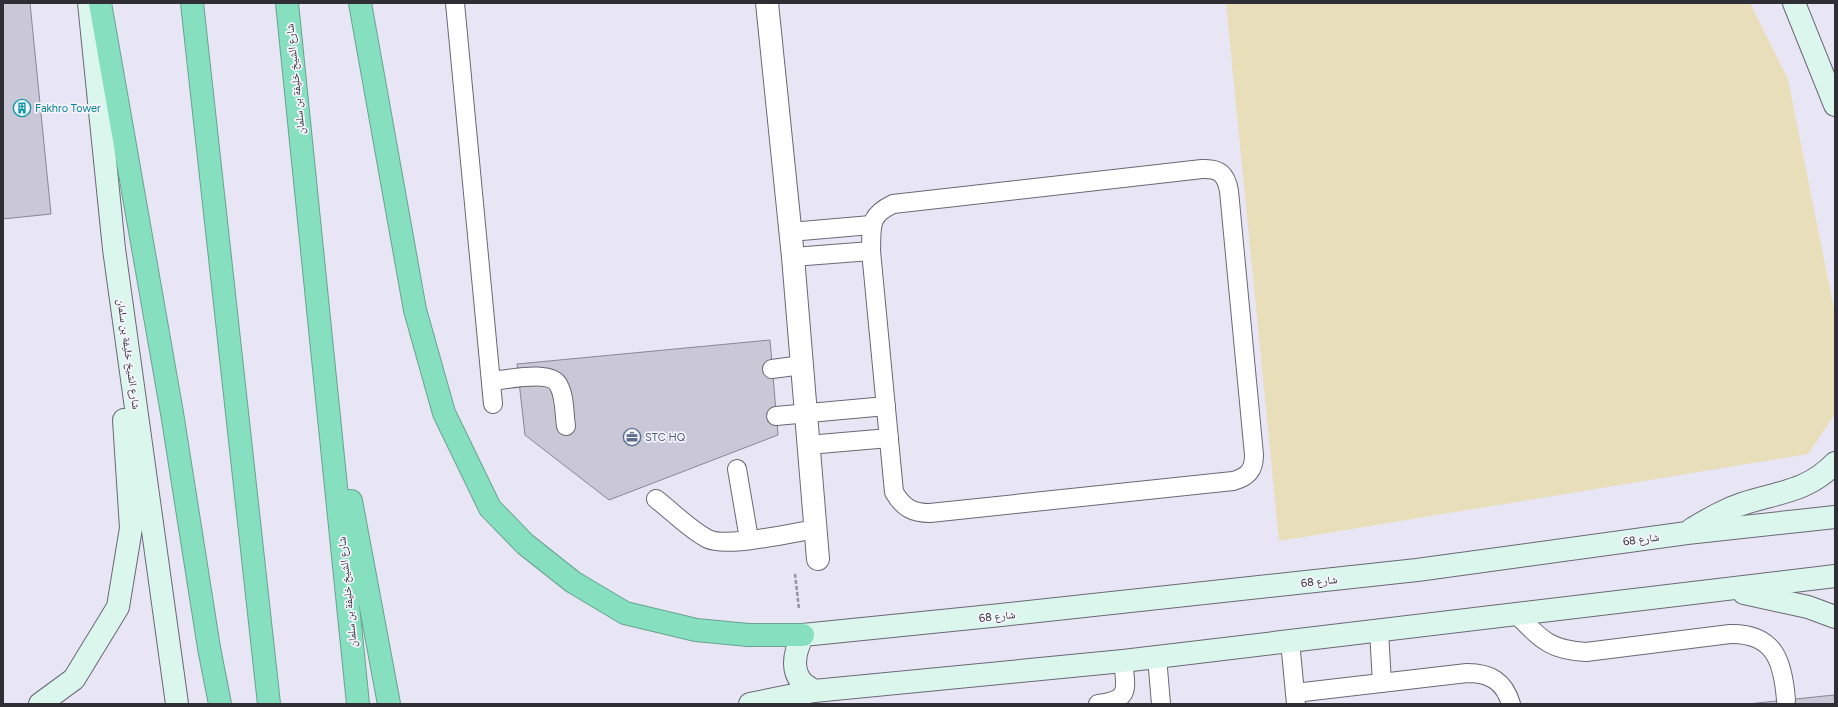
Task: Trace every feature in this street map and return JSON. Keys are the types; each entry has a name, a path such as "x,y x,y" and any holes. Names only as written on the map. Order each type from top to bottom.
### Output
{"highway":[{"path":"100,3 168,390 209,648 220,704"},
{"path":"192,3 269,704"},
{"name":"شارع الشيخ خليفة بن سلمان","path":"287,3 358,704"},
{"path":"360,3 415,310 444,413 490,508 525,544 573,582 625,612 696,630 748,635 803,635"},
{"path":"322,349 389,704"}],"main road":[{"name":"شارع الشيخ خليفة بن سلمان","path":"90,3 114,249 177,704"},
{"path":"1794,3 1835,105"},
{"path":"40,704 74,679 118,607 131,528 114,249"},
{"path":"1687,533 1728,509 1788,492 1810,483 1835,464"},
{"name":"شارع 68","path":"803,635 1001,616 1417,570 1687,533 1835,517"},
{"path":"750,704 814,691 1123,661 1835,576"},
{"path":"1727,589 1808,607 1835,617"},
{"path":"803,635 796,648 795,665 801,680 814,691"}],"street":[{"path":"767,3 793,257 818,559"}],"lane":[{"path":"455,3 493,404"},
{"path":"1202,169 1212,169 1221,173 1227,181 1230,191 1254,465 1249,473 1242,479 1233,481 919,513 908,510 900,502 894,492 871,251 871,225 883,209 893,204 1202,169"},
{"path":"790,232 871,225"},
{"path":"793,257 871,251"},
{"path":"772,369 802,366"},
{"path":"491,381 542,376 553,378 559,385 562,396 566,426"},
{"path":"776,416 886,406"},
{"path":"808,445 889,438"},
{"path":"736,469 749,539"},
{"path":"656,499 707,538 725,543 815,529"},
{"path":"1517,615 1548,644 1567,651 1586,652 1730,634 1753,636 1773,651 1779,661 1784,674 1786,700"},
{"path":"1379,631 1382,683"},
{"path":"1290,641 1296,698 1382,683 1467,673 1479,673 1490,676 1499,683 1507,692 1511,704"},
{"path":"1157,657 1161,704"},
{"path":"1098,704 1118,700 1124,694 1126,686 1123,661"}],"path":[{"path":"803,635 793,560 818,559"}],"sand":[{"path":"1226,3 1750,3 1788,79 1835,314 1835,414 1808,454 1279,541"}],"building":[{"name":"Fakhro Tower","path":"3,3 30,3 51,214 3,219"},
{"path":"770,340 778,435 609,500 525,435 517,364"},
{"path":"1834,695 1835,704 1748,704 1786,700"}],"place":[{"name":"Fakhro Tower","path":"22,108"},
{"name":"STC HQ","path":"632,437"}]}
